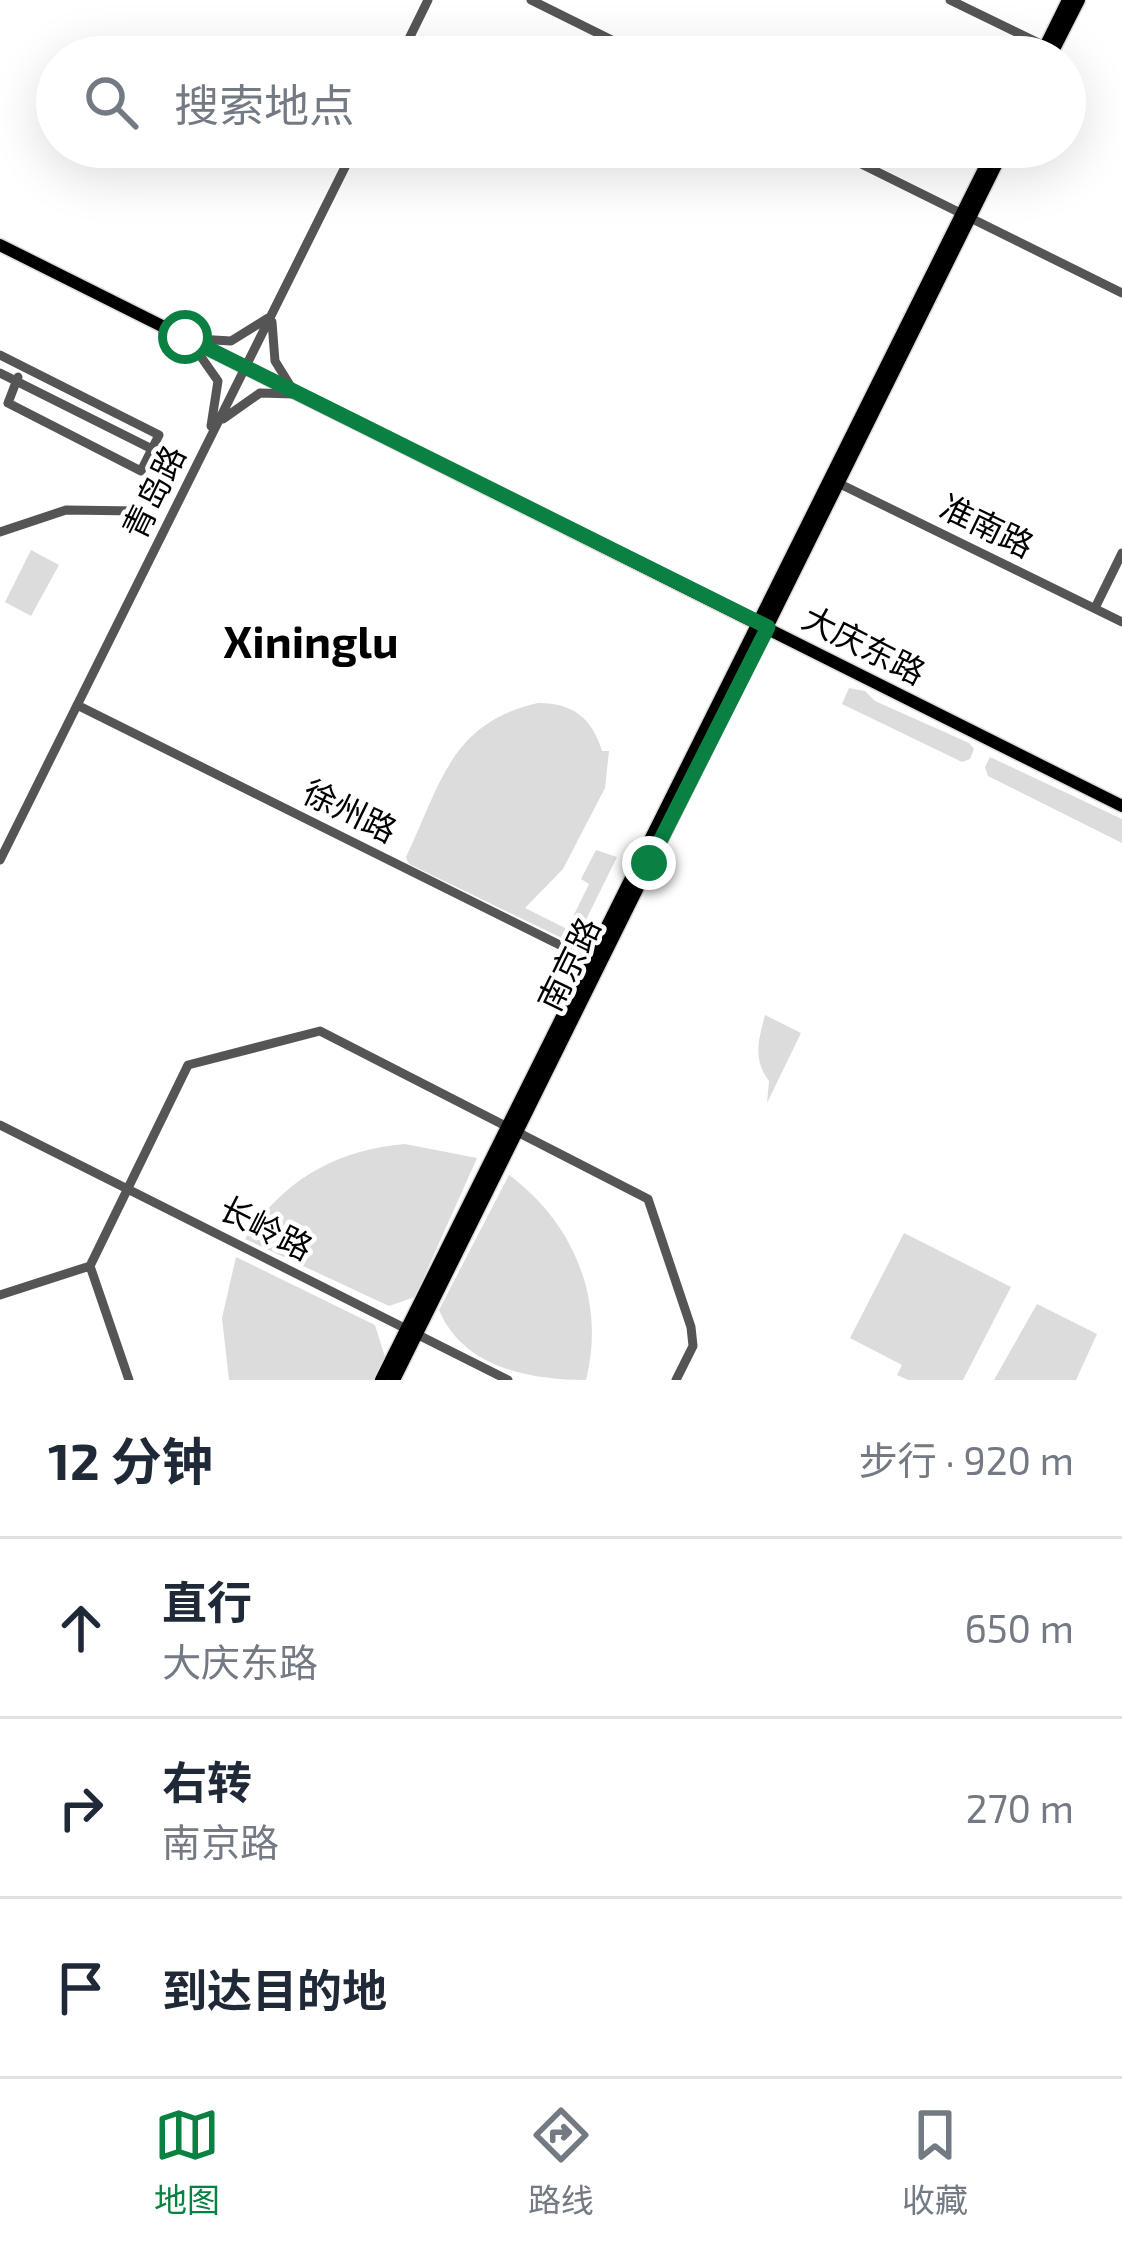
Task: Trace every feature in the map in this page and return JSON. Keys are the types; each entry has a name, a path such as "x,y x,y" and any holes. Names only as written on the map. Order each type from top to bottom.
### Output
{"main road":[{"path":"1054,36 1068,0"},
{"path":"1057,36 1078,0"},
{"path":"966,216 986,168"},
{"path":"763,620 994,168"},
{"name":"大庆东路","path":"0,245 763,620 1122,806"},
{"name":"南京路","path":"381,1380 412,1331 763,620 794,572 833,481"},
{"name":"南京路","path":"394,1380 412,1331"}],"street":[{"path":"410,36 428,0"},
{"path":"531,0 604,36"},
{"path":"950,0 1016,36"},
{"name":"青岛路","path":"0,860 345,168"},
{"path":"869,168 1122,293"},
{"path":"185,337 232,341 272,314"},
{"path":"207,443 247,398 296,394 272,347 272,314"},
{"path":"185,337 218,381 207,443"},
{"path":"0,355 159,435 141,471 8,403 23,367"},
{"path":"0,373 152,449"},
{"path":"90,418 96,404"},
{"name":"准南路","path":"833,481 1122,622"},
{"path":"0,532 65,510 138,511"},
{"path":"1095,608 1122,553"},
{"name":"徐州路","path":"77,705 594,962"},
{"path":"129,1380 90,1266 188,1065 320,1031 648,1199 691,1327 693,1346 676,1380"},
{"name":"长岭路","path":"0,1125 508,1380"},
{"path":"0,1295 90,1266"}],"shaded area":[{"path":"31,550 59,565 31,616 5,602"},
{"path":"849,688 865,691 875,701 969,743 974,749 970,759 962,762 842,704"},
{"path":"538,703 571,709 587,721 602,751 609,751 605,788 563,869 525,908 567,929 589,884 581,879 596,850 617,857 574,944 409,864 406,857 440,781 467,741 508,712"},
{"path":"990,757 1122,819 1122,843 988,776 985,767"},
{"path":"765,1015 801,1033 767,1103 769,1081 758,1049"},
{"path":"405,1144 477,1158 415,1297 389,1306 245,1239 276,1200 313,1172 356,1153"},
{"path":"509,1175 551,1216 579,1266 592,1321 586,1380 520,1373 481,1357 464,1345 439,1310"},
{"path":"904,1233 1011,1287 963,1380 908,1380 897,1375 902,1365 850,1338"},
{"path":"236,1257 375,1325 385,1357 374,1380 229,1380 222,1318"},
{"path":"1037,1304 1097,1334 1076,1380 994,1380"}],"district":[{"name":"Xininglu","path":"311,642"}],"route":[{"path":"185,337 768,627 649,863"}]}
